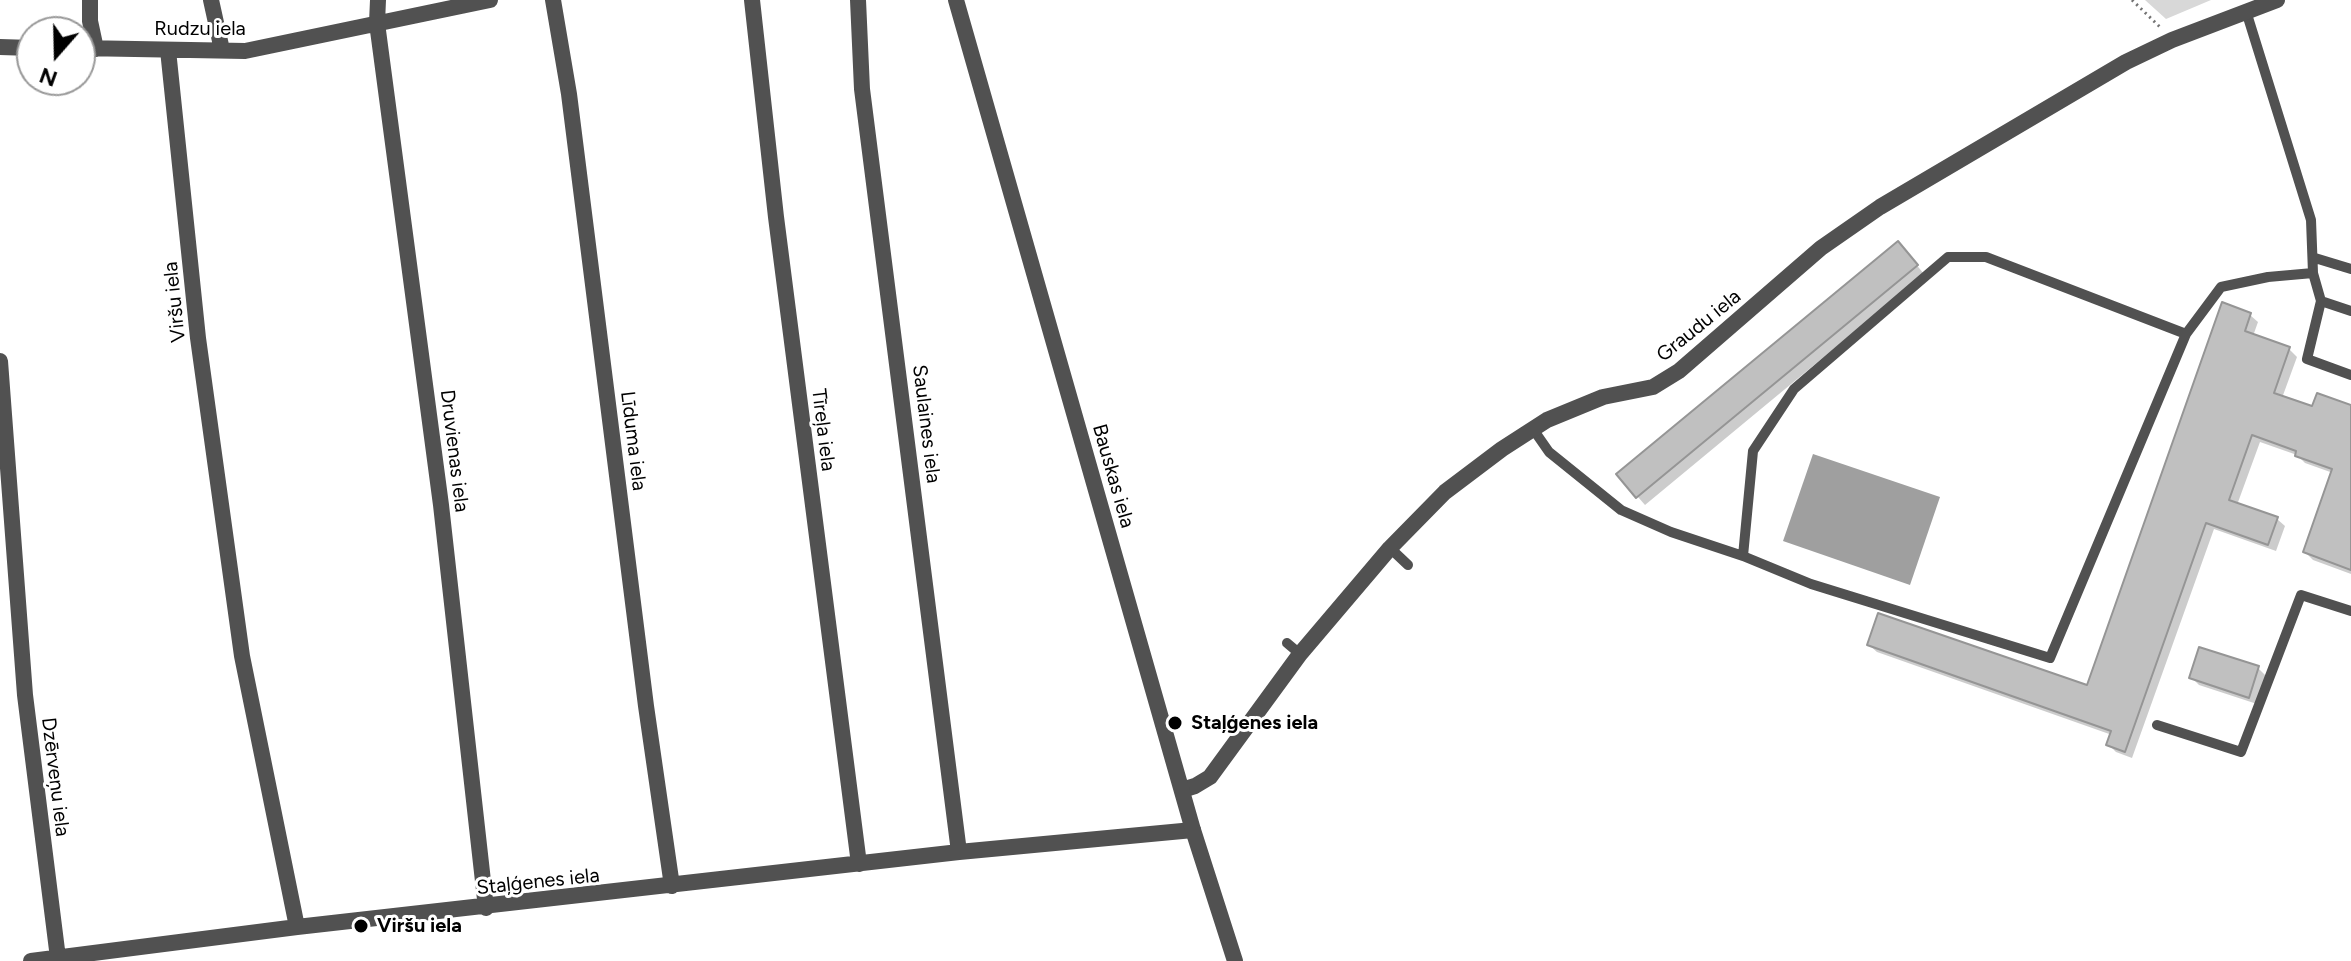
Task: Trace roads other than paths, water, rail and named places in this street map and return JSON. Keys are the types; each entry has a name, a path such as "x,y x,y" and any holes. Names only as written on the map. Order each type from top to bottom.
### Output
{"street":[{"path":"211,0 222,50"},
{"name":"Druvienas iela","path":"378,0 377,23 441,505 486,908"},
{"name":"Rudzu iela","path":"96,49 245,51 490,0"},
{"name":"Līduma iela","path":"553,0 569,94 646,706 672,886"},
{"name":"Tīreļa iela","path":"752,0 776,217 859,864"},
{"name":"Saulaines iela","path":"858,0 862,89 959,852"},
{"name":"Bauskas iela","path":"956,0 1193,830 1235,961"},
{"name":"Graudu iela","path":"1182,790 1210,777 1293,649 1445,492 1502,449 1547,420 1603,397 1653,387 1679,371 1821,248 1880,207 2126,62 2172,40 2277,0"},
{"name":"Viršu iela","path":"168,50 198,338 242,656 297,927"},
{"name":"Dzērveņu iela","path":"0,361 25,695 58,958"},
{"name":"Staļģenes iela","path":"31,961 297,927 959,852 1193,830"}],"lane":[{"path":"2246,11 2311,220 2315,258 2313,273 2321,301 2307,359 2351,375"},
{"path":"1743,556 1753,451 1794,389 1948,257 1986,257 2186,334"},
{"path":"2315,258 2351,269"},
{"path":"1533,429 1549,452 1621,510 1811,584 2050,658 2186,334 2221,287 2268,277 2313,273"},
{"path":"2321,301 2351,311"},
{"path":"1390,548 1408,565"},
{"path":"2157,725 2241,752 2301,595 2351,611"}],"place":[{"name":"Staļģenes iela","path":"1175,723"},
{"name":"Viršu iela","path":"361,926"}]}
